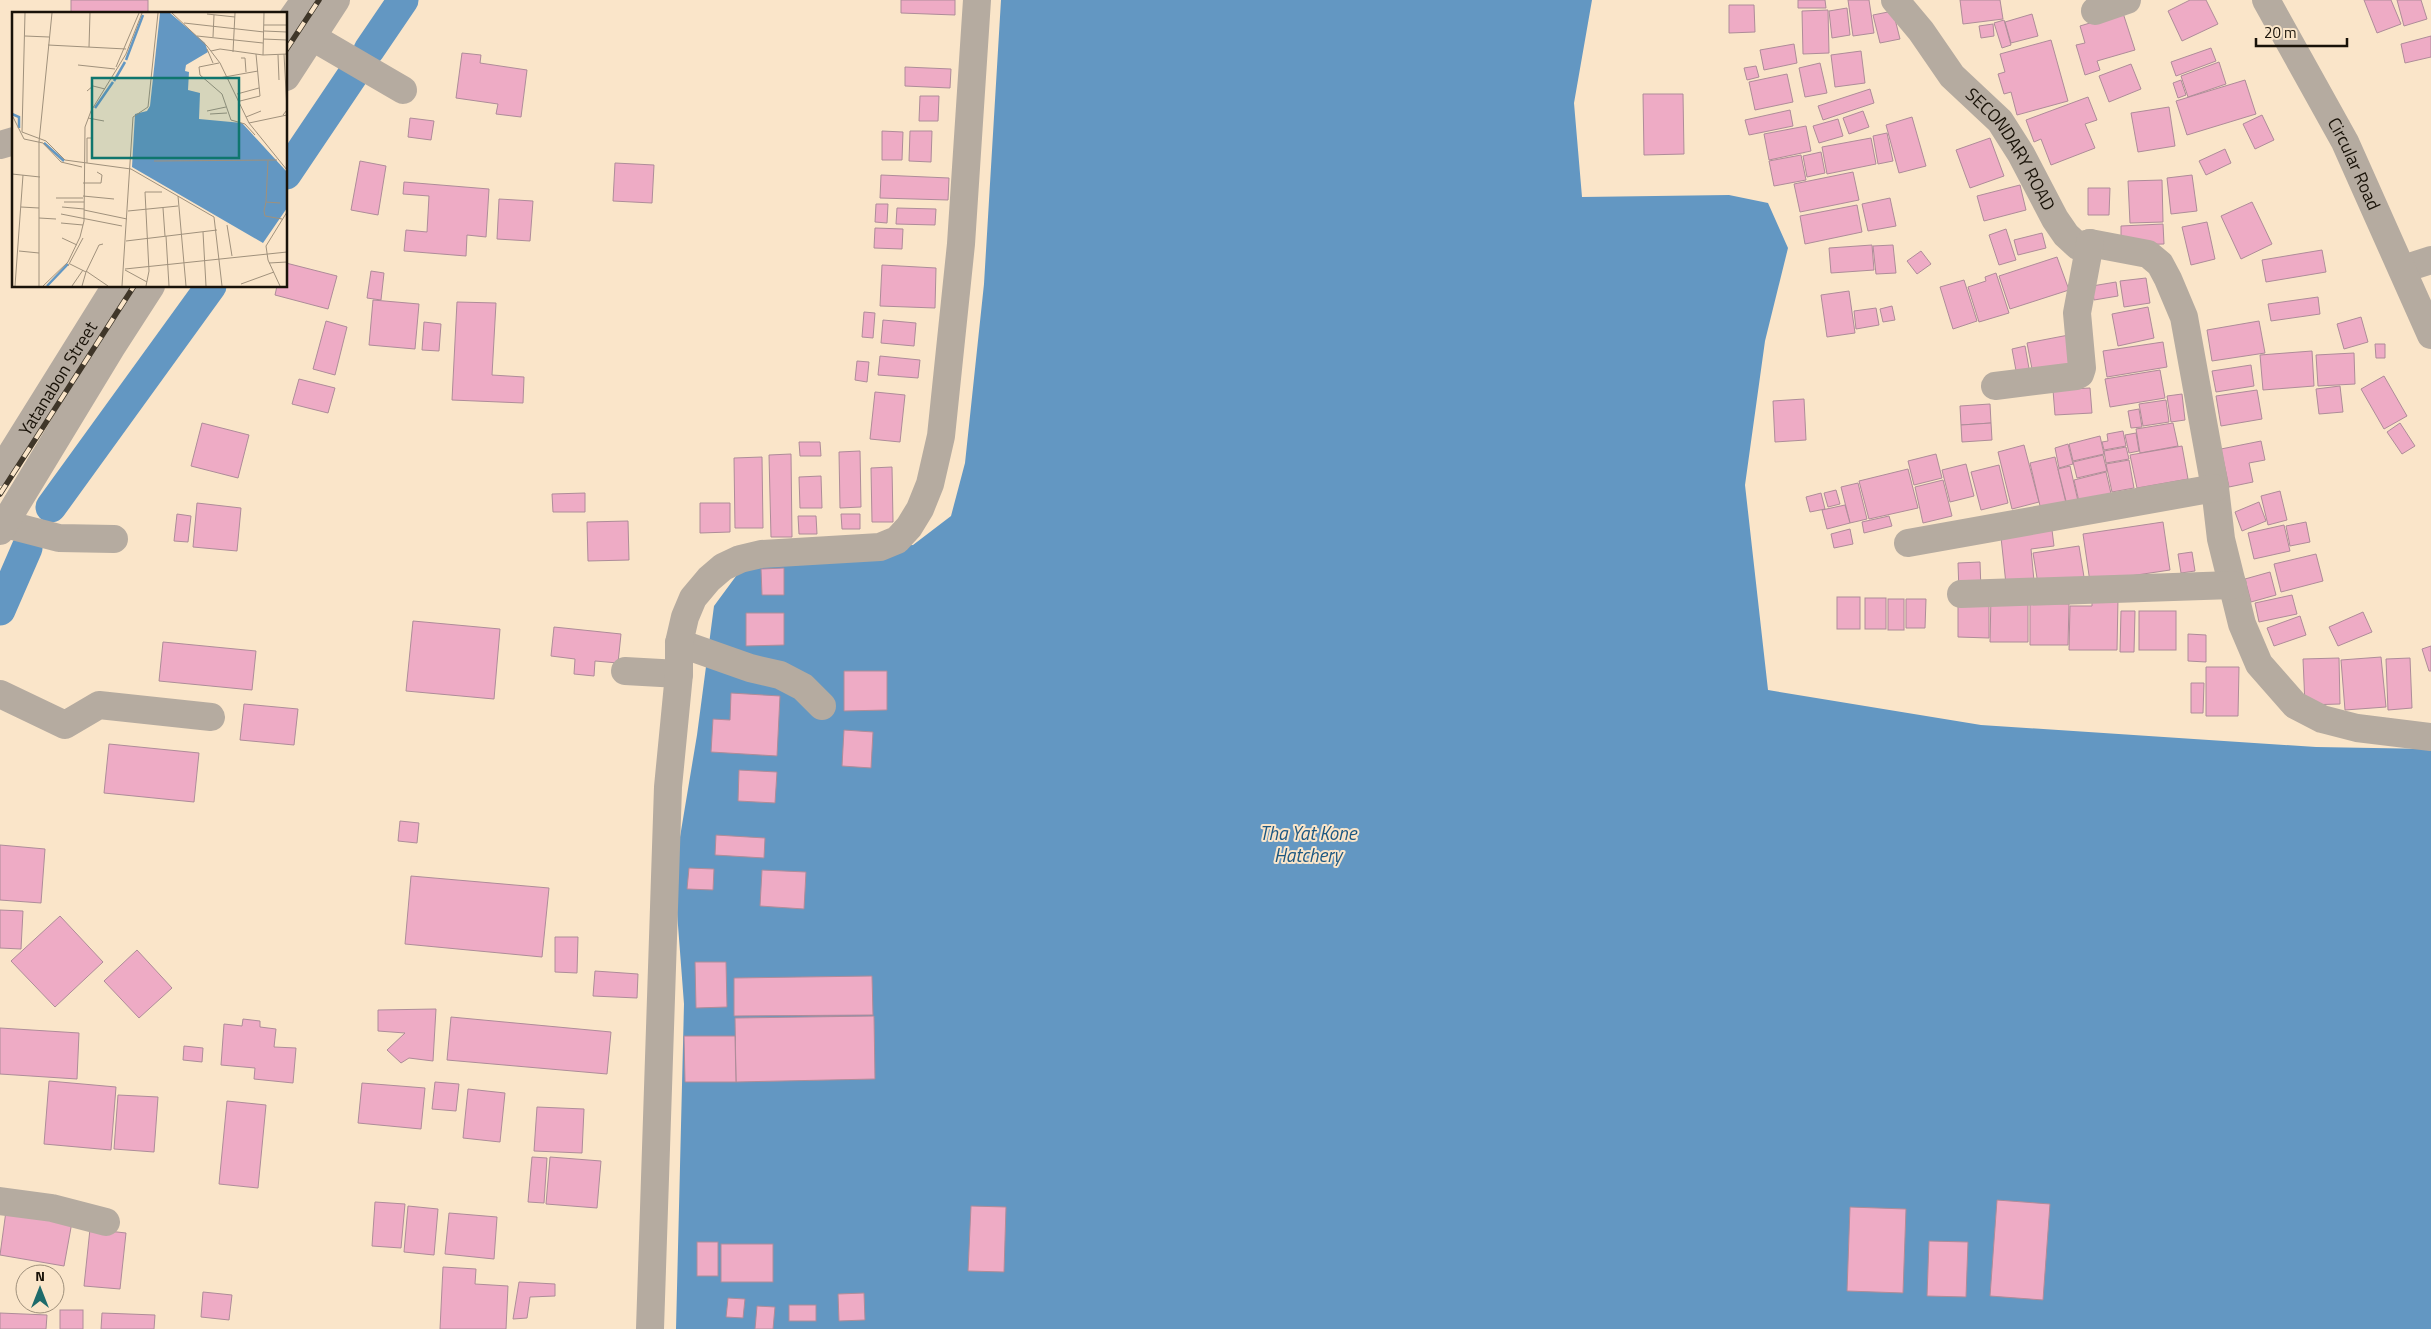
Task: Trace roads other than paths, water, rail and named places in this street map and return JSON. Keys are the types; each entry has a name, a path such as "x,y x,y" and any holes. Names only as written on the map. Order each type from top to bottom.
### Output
{"street":[{"path":"288,26 305,0"},
{"path":"288,74 336,0"},
{"path":"650,1329 668,787 679,674 679,643 685,617 694,598 724,567 740,559 760,554 880,547 897,540 909,527 920,509 930,484 941,436 961,244 976,0"},
{"name":"SECONDARY ROAD","path":"1896,0 1921,31 1952,76 1978,97 2012,137 2037,188 2066,235 2078,246 2090,243 2148,254 2160,264 2184,318 2215,488"},
{"path":"2095,11 2127,0"},
{"name":"Circular Road","path":"2266,0 2345,142 2431,335"},
{"path":"288,27 312,37 403,90"},
{"path":"1995,386 2080,374 2082,368 2077,313 2090,243"},
{"path":"2403,269 2431,260"},
{"name":"Yatanabon Street","path":"0,472 115,288"},
{"path":"114,539 59,538 2,527 110,348 149,288"},
{"path":"88,331 110,348"},
{"path":"1908,543 2215,488 2220,539 2242,624 2258,664 2295,705 2322,719 2357,728 2431,737"},
{"path":"1961,594 2233,585"},
{"path":"679,643 750,668 780,676 803,686 822,706"},
{"path":"626,672 679,674"},
{"path":"0,694 64,725 99,705 211,717"},
{"path":"0,1202 52,1208 106,1222"}],"water":[{"name":"Tha Yat Kone Hatchery","path":"1001,0 1592,0 1574,103 1582,197 1729,195 1768,203 1788,248 1765,341 1745,485 1768,690 1981,725 2316,747 2431,749 2431,1329 676,1329 684,1004 674,873 697,735 714,606 742,568 866,548 913,545 951,516 965,463 984,284"}],"waterway":[{"path":"369,50 403,0"},
{"path":"288,171 354,73"},
{"path":"51,507 210,288"},
{"path":"0,610 27,548"}],"railway":[{"path":"288,47 319,0"},
{"path":"0,494 133,288"}]}
